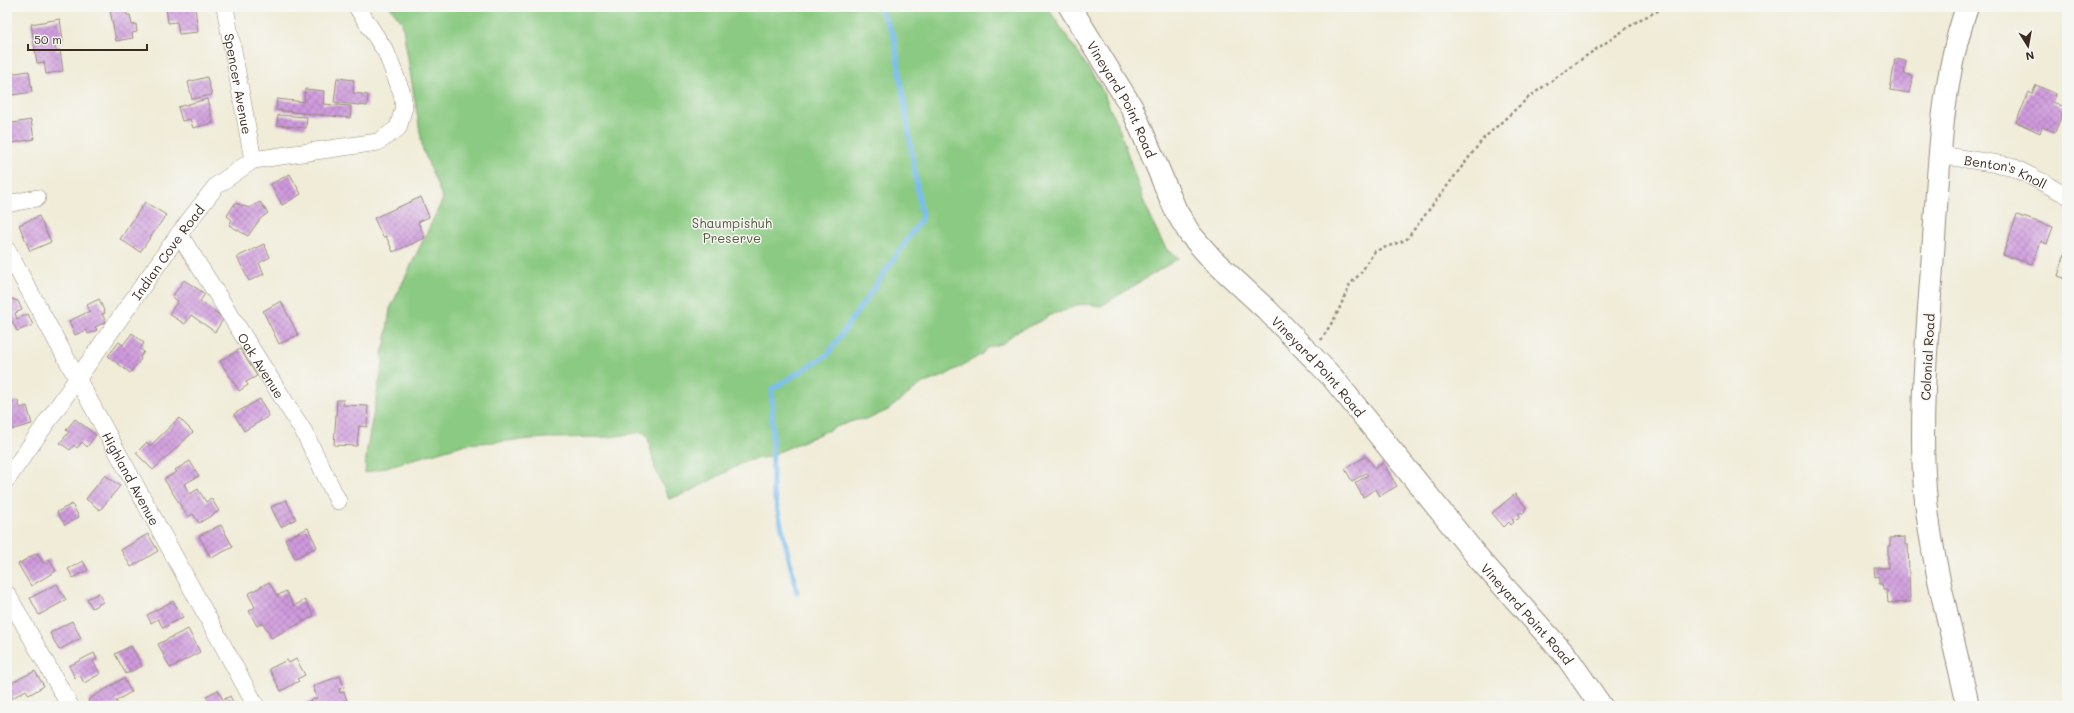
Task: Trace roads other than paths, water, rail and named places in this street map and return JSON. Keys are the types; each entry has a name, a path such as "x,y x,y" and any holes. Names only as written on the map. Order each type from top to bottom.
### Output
{"street":[{"name":"Spencer Avenue","path":"225,7 253,160"},
{"name":"Indian Cove Road","path":"7,479 78,380 179,234 216,186 253,160 378,142 398,128 404,107 402,93 386,52 357,7"},
{"name":"Vineyard Point Road","path":"1070,7 1132,108 1174,205 1190,234 1212,259 1267,310 1309,352 1382,436 1480,560 1566,657 1601,706"},
{"name":"Colonial Road","path":"1967,7 1949,76 1940,155 1924,402 1925,491 1931,538 1968,706"},
{"name":"Benton's Knoll","path":"1940,155 2011,166 2067,194"},
{"path":"7,204 37,198"},
{"name":"Oak Avenue","path":"179,234 304,432 338,501"},
{"name":"Highland Avenue","path":"7,250 256,706"},
{"path":"7,594 70,706"}],"waterway":[{"path":"797,592 773,490 772,389 827,355 922,218 894,36 879,7"}],"park label":[{"name":"Shaumpishuh Preserve","path":"732,230"}]}
